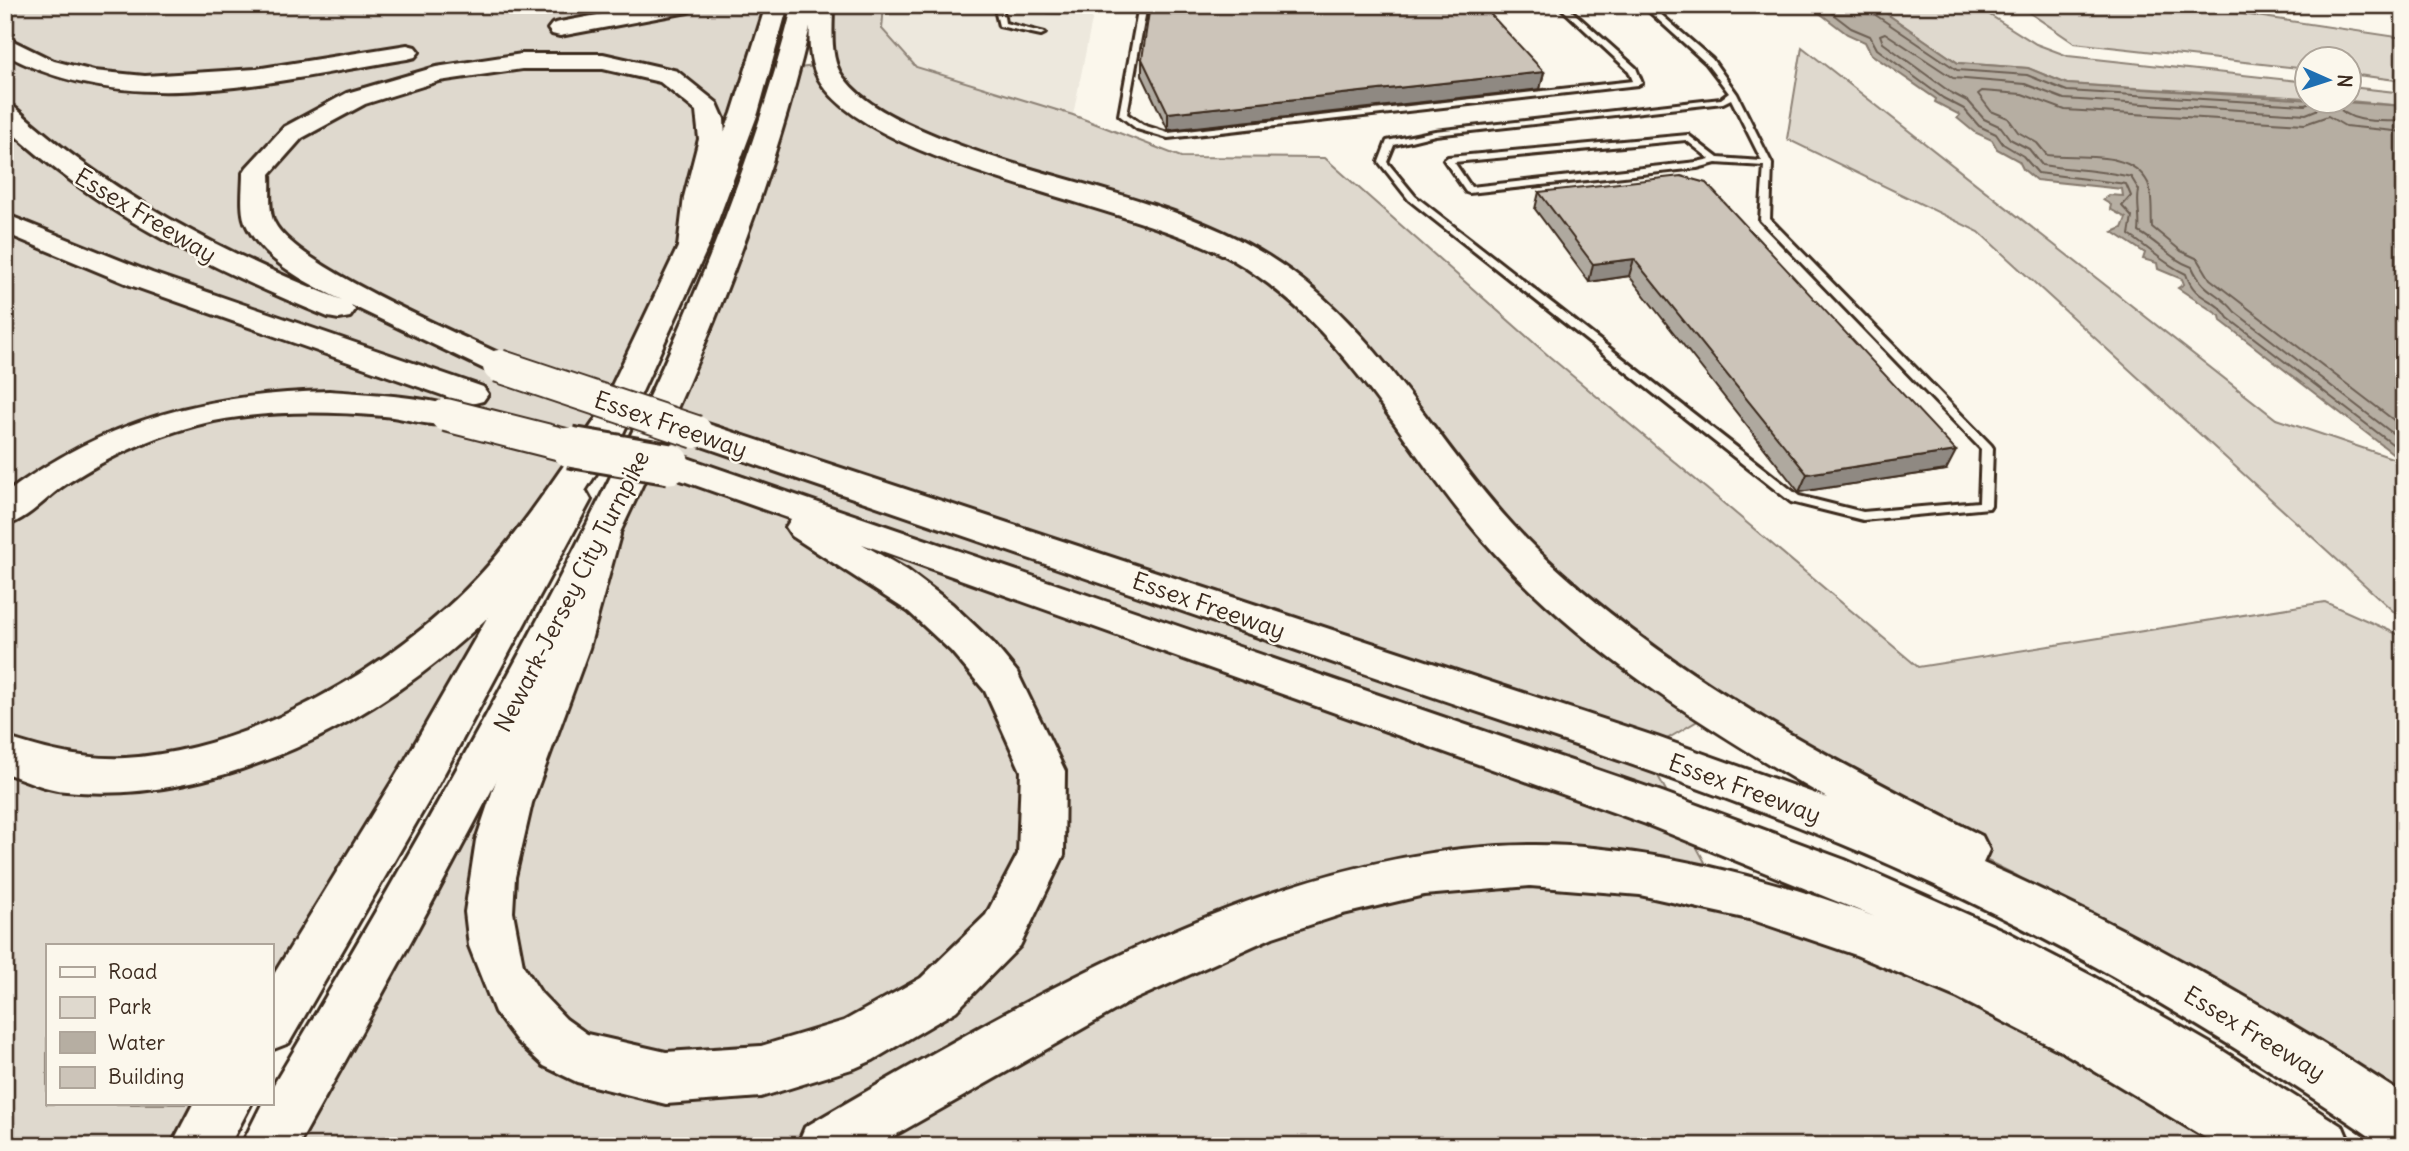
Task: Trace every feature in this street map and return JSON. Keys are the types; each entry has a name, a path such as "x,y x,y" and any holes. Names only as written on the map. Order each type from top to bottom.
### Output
{"main road":[{"path":"533,33 627,19 688,5"},
{"name":"Newark-Jersey City Turnpike","path":"273,1023 473,683 617,414 693,247 745,113 777,5"},
{"name":"Newark-Jersey City Turnpike","path":"268,1146 456,813 571,599 660,414 730,247 775,119 804,5"},
{"path":"822,5 822,48 828,73 845,96 861,111 899,131 950,151 1190,228 1227,244 1275,273 1321,312 1350,343 1504,540 1598,624 1778,748 1892,813 2016,875 2204,1001"},
{"path":"5,44 28,59 67,73 107,81 154,83 218,79 425,49"},
{"path":"499,366 335,286 292,258 272,239 254,209 255,179 272,150 301,122 333,100 370,82 456,55 515,46 566,44 599,47 643,57 689,82 704,99 712,122 713,146 699,190 693,247"},
{"name":"Essex Freeway","path":"5,112 35,142 79,178 177,238 235,267 338,309 499,366 767,476 1834,878 1989,947 2076,993 2163,1044 2324,1146"},
{"name":"Essex Freeway","path":"5,223 557,445 670,464 767,476 1644,751 1849,826 2050,916 2204,1001 2404,1127"},
{"path":"5,513 43,484 104,449 153,429 224,408 266,401 459,404"},
{"path":"5,755 43,769 86,775 159,771 244,749 341,704 408,662 475,605 506,570 617,414"},
{"path":"601,535 564,660 530,749 501,839 491,893 490,921 501,970 514,995 547,1036 566,1051 618,1076 697,1090 726,1090 789,1078 854,1057 915,1025 940,1006 987,960 1019,909 1040,857 1045,821 1045,783 1031,735 1009,693 943,619 896,582 833,546 767,476"},
{"path":"824,1146 1046,1020 1125,979 1227,933 1299,907 1374,885 1468,867 1542,864 1639,874 1729,892 1790,910 1903,952 2092,1041 2167,1082 2269,1146"},
{"path":"198,1146 223,1106"}],"lane":[{"path":"998,5 1002,24 1041,33"},
{"path":"1143,5 1123,115 1140,127 1168,136 1638,83 1633,70 1562,5"},
{"path":"1646,5 1709,61 1734,94 1768,164 1765,220 1987,448 1985,505 1863,516 1795,499 1412,198 1383,162 1390,143 1435,133 1723,101 1734,94"},
{"path":"1716,160 1688,137 1448,160 1469,190 1697,165 1716,160 1768,164"}],"shaded area":[{"path":"884,5 1095,5 1073,115 916,67 882,29"}],"green space":[{"path":"5,5 777,5 674,290 273,1022 273,944 46,944 46,1106 223,1106 198,1146 5,1146"},
{"path":"822,5 884,5 882,29 916,67 1073,115 1181,157 1325,158 1550,357 1918,667 2325,602 2404,637 2404,1127 2204,1001 2016,875 1892,813 1718,709 1645,752 1720,890 1790,910 2269,1146 268,1146 571,599 789,69 825,65"},
{"path":"1874,5 1974,5 2036,44 2068,56 2294,81 2294,97 2067,84 2028,68 1958,63"},
{"path":"2018,5 2183,5 2404,38 2404,81 2364,76 2364,46 2294,46 2294,68 2074,43"},
{"path":"1802,47 2276,419 2404,462 2404,621 1979,232 1787,139"},
{"path":"2364,89 2404,93 2404,106 2364,102"}],"water":[{"path":"1809,5 1874,5 1958,63 2028,68 2067,84 2294,99 2294,116 2364,116 2364,103 2404,106 2404,462 2221,321 2220,316 2178,288 2184,284 2182,279 2158,269 2157,263 2143,259 2145,253 2113,232 2122,228 2126,218 2110,209 2111,205 2103,200 2109,195 2123,196 2122,189 2036,180 2023,169 2019,161 1997,149 1992,140 1974,132 1957,118 1960,115 1935,102 1936,99 1871,54 1865,42 1847,34"}],"building":[{"path":"1150,5 1482,5 1544,72 1168,113 1142,59"},
{"path":"1681,176 1706,183 1956,451 1807,474 1634,259 1593,264 1539,192"}]}
